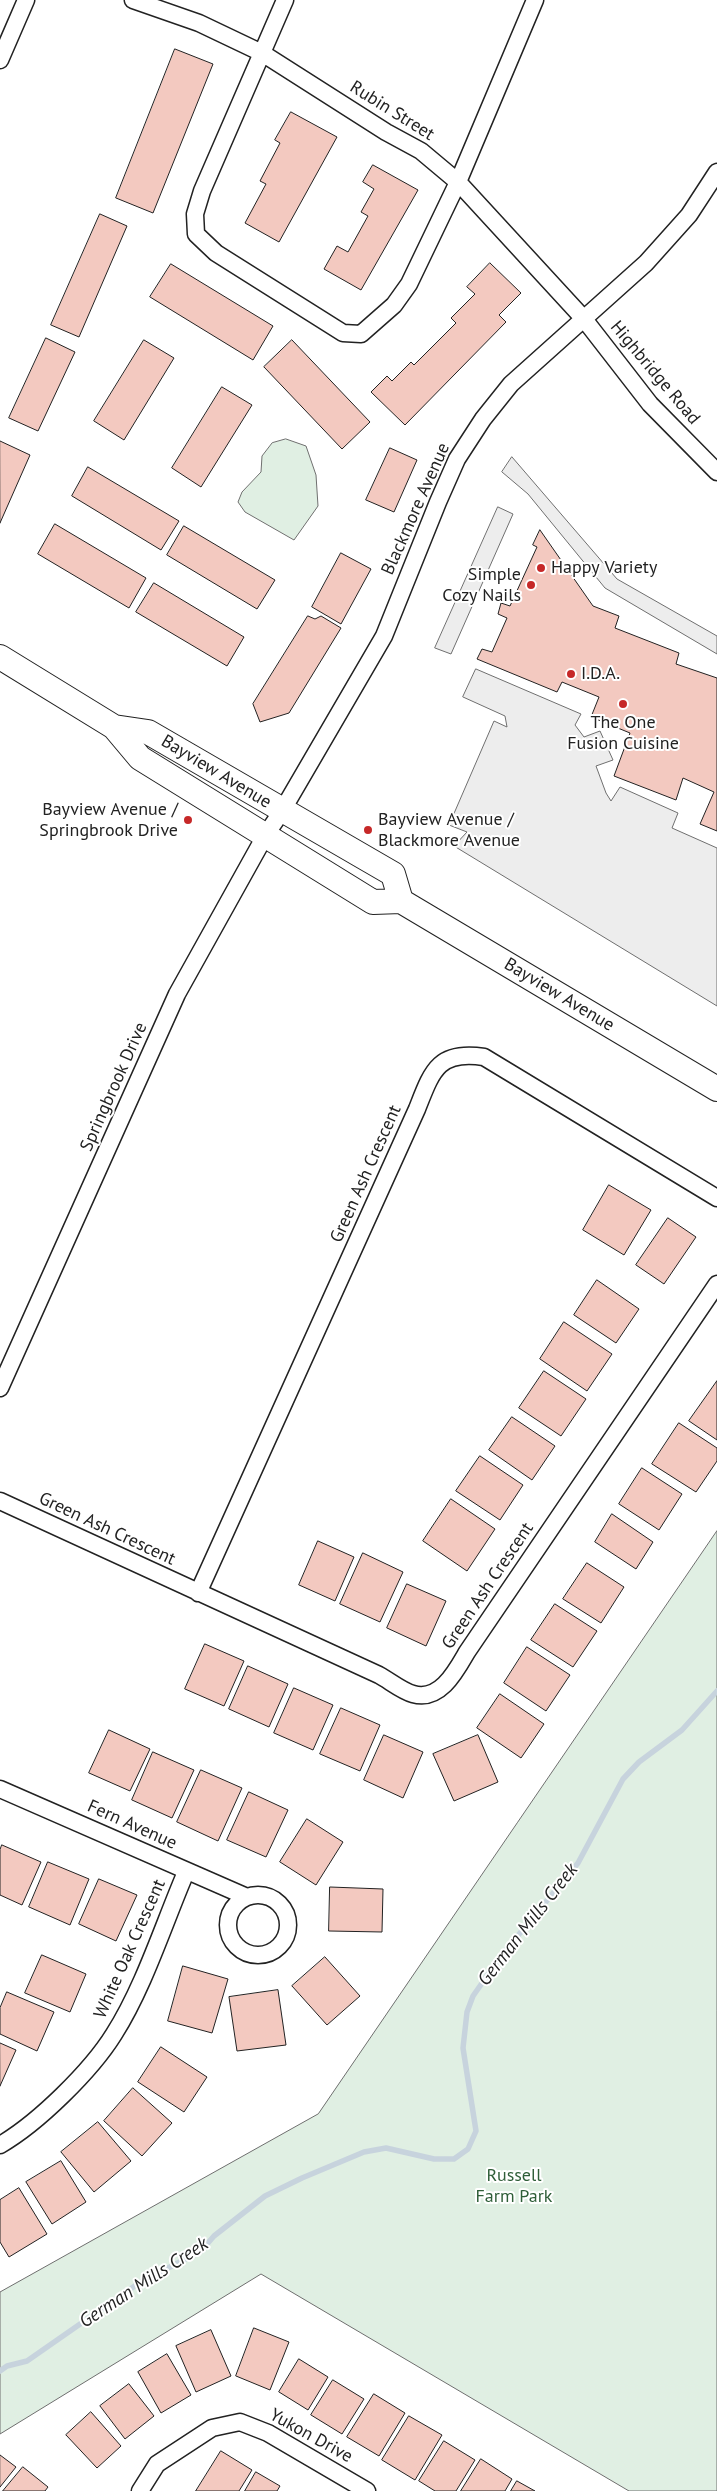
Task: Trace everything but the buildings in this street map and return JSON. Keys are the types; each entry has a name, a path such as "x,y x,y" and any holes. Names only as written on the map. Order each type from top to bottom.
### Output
{"main road":[{"name":"Bayview Avenue","path":"0,657 114,727 140,758 373,902 401,901 717,1089"},
{"name":"Bayview Avenue","path":"114,727 148,732 393,874 401,901"}],"street":[{"path":"0,60 26,0"},
{"name":"Rubin Street","path":"133,0 199,23 262,54 379,128 421,151 458,182 584,319"},
{"path":"285,0 202,191 195,214 196,234 216,253 343,333 361,334 394,305 409,284 458,182 535,0"},
{"name":"Blackmore Avenue","path":"282,811 384,636 438,502 458,459 483,419 511,384 646,263 689,215 716,178"},
{"name":"Highbridge Road","path":"584,319 650,404 717,472"},
{"name":"Springbrook Drive","path":"0,1388 177,994 265,836 282,811"},
{"name":"Green Ash Crescent","path":"198,1593 428,1081 442,1061 464,1054 484,1057 717,1198"},
{"name":"Green Ash Crescent","path":"0,1501 379,1675 414,1695 433,1694 452,1677 467,1652 717,1284"},
{"name":"Fern Avenue","path":"0,1789 186,1872 247,1897"},
{"name":"White Oak Crescent","path":"0,2145 47,2109 78,2078 114,2035 137,1988 186,1872"},
{"name":"Yukon Drive","path":"140,2491 157,2464 212,2428 240,2422 268,2433 367,2491"}],"green space":[{"path":"286,439 306,446 316,475 318,506 294,540 245,512 238,502 242,492 261,472 262,456 272,443"},
{"name":"Russell Farm Park","path":"717,1531 717,2491 629,2491 261,2274 0,2434 0,2292 318,2114"}],"shaded area":[{"path":"512,457 617,579 717,636 717,654 605,588 528,494 502,472"},
{"path":"498,507 513,514 451,654 435,648"},
{"path":"476,669 581,714 575,725 584,737 600,731 613,760 596,766 611,801 620,787 678,813 672,828 717,848 717,1006 454,846 467,832 449,825 494,721 507,727 505,716 463,697"}],"waterway":[{"name":"German Mills Creek","path":"0,2371 7,2366 27,2361 139,2283 201,2251 214,2236 265,2196 302,2178 364,2152 386,2148 434,2159 454,2159 468,2149 476,2131 463,2048 467,2012 473,1996 501,1956 578,1863 623,1779 639,1762 682,1730 717,1691"}],"place":[{"name":"Happy Variety","path":"541,568"},
{"name":"Simple Cozy Nails","path":"531,585"},
{"name":"I.D.A.","path":"571,674"},
{"name":"The One Fusion Cuisine","path":"623,704"},
{"name":"Bayview Avenue / Springbrook Drive","path":"188,820"},
{"name":"Bayview Avenue / Blackmore Avenue","path":"368,830"}]}
